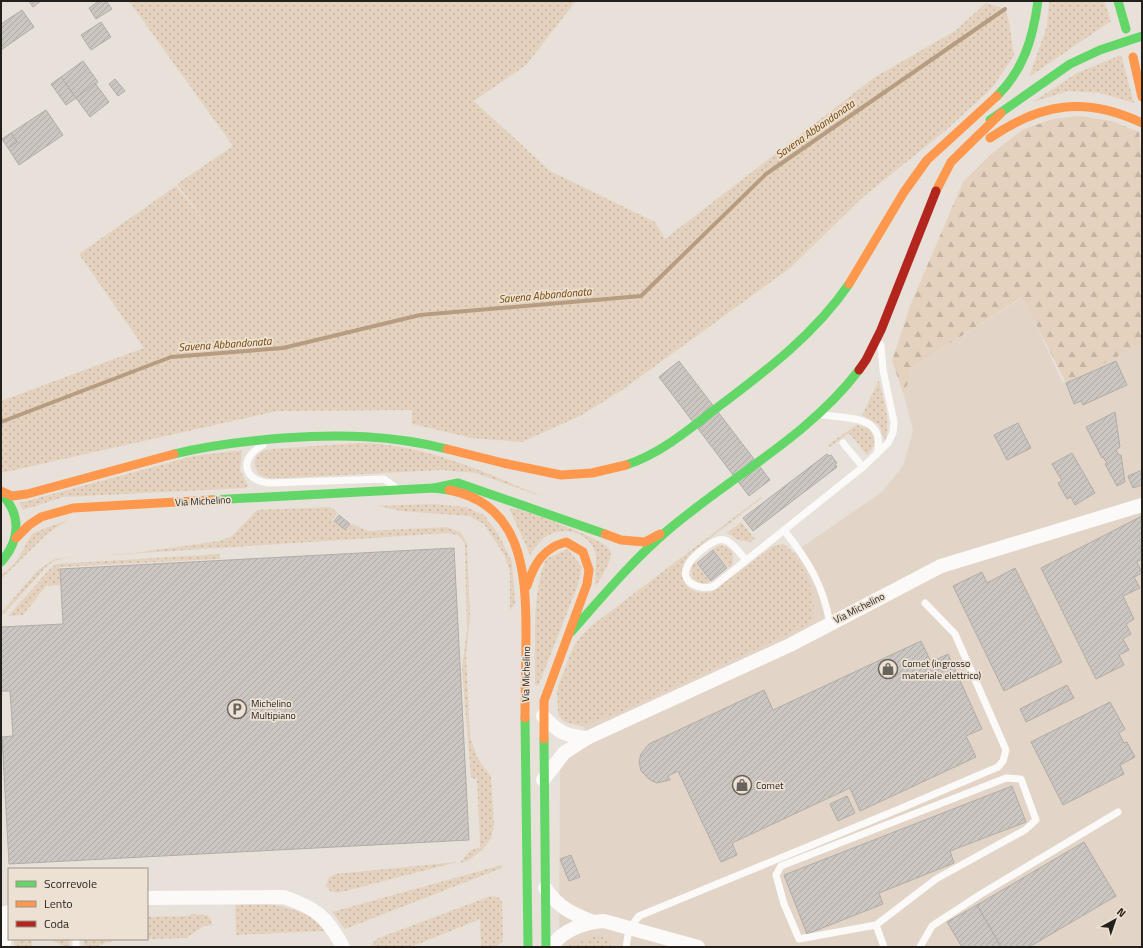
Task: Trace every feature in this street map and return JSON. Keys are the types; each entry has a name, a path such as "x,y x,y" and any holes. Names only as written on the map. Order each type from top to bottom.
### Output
{"main road":[{"path":"1,492 12,496 27,494 214,445 344,434 384,436 420,442 517,467 563,475 615,468 637,460 656,451 702,419 783,356 824,318 859,270 906,189 928,159 991,104 1012,80 1030,47 1038,1"},
{"path":"1118,1 1126,29"},
{"path":"906,189 964,137 1002,112 1060,70 1093,52 1142,36"},
{"path":"1133,57 1142,97"},
{"path":"930,209 957,166 985,141 1018,120 1042,110 1057,106 1082,105 1109,109 1123,113 1142,123"},
{"path":"571,632 630,566 667,531 818,415 851,380 866,360 882,330 939,183 950,162 1002,112"},
{"path":"434,488 458,483 485,491 621,540 645,542 667,531"},
{"name":"Via Michelino","path":"16,538 25,528 40,516 73,508 434,488 455,489 480,498 496,513 514,541 527,586 525,726 528,947"},
{"path":"1,492 13,509 17,524 16,538 11,550 1,562"},
{"path":"527,586 533,567 549,547 566,542 583,552 589,570 587,584 571,632"},
{"name":"Via Michelino","path":"546,947 543,780 544,701 546,692 571,632"}],"street":[{"name":"Via Michelino","path":"543,780 564,753 586,738 790,645 941,566 1142,505"},
{"path":"543,716 563,734 571,737 586,738"},
{"path":"545,888 553,900 563,908 593,922"},
{"path":"148,898 284,897 304,903 319,912 330,924 343,947"},
{"path":"552,947 565,933 576,927 593,922 604,921 698,947"},
{"path":"3,947 5,927"}],"lane":[{"path":"745,559 737,549 726,540 719,540 712,542 691,560 686,567 686,575 688,581 693,585 707,588 714,586 745,559 863,467 888,444 893,433 894,422 882,362 882,330"},
{"path":"818,415 863,421 871,425 878,435 879,445 876,456"},
{"path":"274,439 257,448 250,454 247,460 247,467 251,477 258,482 269,484 384,479 399,490"},
{"path":"843,443 863,467"},
{"path":"784,530 815,574 826,605 830,624"},
{"path":"626,947 629,928 639,916 998,767 1003,761 1006,750 955,634 925,603"},
{"path":"1006,778 1021,779 1036,820 1025,830 936,879 876,925 799,939 784,904 776,875 781,866 1006,778"},
{"path":"920,947 932,926 981,894 1118,812"},
{"path":"876,925 884,947"}],"shaded area":[{"path":"1023,297 1063,383 1142,344 1142,947 559,947 560,771 585,729 570,714 674,606 735,593 882,492 903,466 913,431 904,395 912,368"}],"green space":[{"path":"129,1 576,1 526,65 474,101 550,171 655,222 665,239 875,77 955,31 986,3 1005,9 1009,22 1014,56 991,89 946,130 863,197 790,268 622,390 580,416 522,442 472,438 412,424 412,410 277,411 1,473 1,401 144,348 79,254 176,186 204,221 177,184 233,146"},
{"path":"1049,1 1104,1 1111,21 1029,77 1047,26"},
{"path":"1121,55 1134,103 1100,93 1068,91 1033,102 1077,73"},
{"path":"1081,116 1112,121 1139,132 1142,161 1142,344 1066,383 1022,297 912,368 904,395 892,361 910,306 963,182 990,155 1022,130 1053,119"},
{"path":"879,380 885,403 888,426 885,441 879,425 862,415"},
{"path":"856,425 868,428 874,436 874,446 867,455 849,433 830,447 828,445"},
{"path":"360,443 408,448 431,454 477,469 543,497 476,473 442,470 273,478 264,477 258,473 255,466 258,455 262,451 271,449"},
{"path":"242,450 240,470 248,486 245,488 63,497 23,510 19,503 194,456"},
{"path":"761,497 762,498 690,554 682,569 685,583 696,591 704,593 713,591 773,546 783,544 797,558 809,582 813,595 814,607 813,617 808,625 608,718 606,716 586,725 579,726 565,722 560,718 558,712 557,690 571,652 577,641 590,627"},
{"path":"432,504 466,507 484,515 498,534 512,562 515,604 510,610 510,572 505,556 484,524 469,516 401,511 379,506"},
{"path":"330,507 338,513 332,520 345,531 352,524 368,531 446,527 460,532 467,543 470,617 466,655 470,737 477,757 491,777 494,826 491,838 483,849 469,860 460,863 470,851 480,847 480,843 477,779 471,778 462,669 467,630 465,544 458,535 448,533 88,557 134,553 219,541 232,536 257,510"},
{"path":"511,508 532,514 580,532 605,545 610,550 611,554 606,568 596,586 595,552 587,539 573,532 558,532 544,538 530,555 510,510"},
{"path":"68,520 47,534 1,579 1,574 12,566 20,556 33,533"},
{"path":"741,522 755,539 750,542 738,540 727,533"},
{"path":"719,545 728,547 733,553 733,564 729,568 713,549"},
{"path":"568,549 582,567 578,585 537,686 535,684 535,620 541,573 546,559"},
{"path":"220,554 220,559 60,567 60,585 46,586 23,615 8,616 56,564"},
{"path":"64,558 48,565 4,614 1,613 38,570 55,559"},
{"path":"695,562 710,581 708,583 700,584 692,578 691,567"},
{"path":"457,862 338,893 330,891 326,885 329,877 335,874"},
{"path":"502,865 502,868 345,929 332,912"},
{"path":"494,896 499,898 502,902 503,941 496,947 481,947 480,919 411,947 371,947 376,939"},
{"path":"266,904 290,909 307,915 314,919 324,931 236,935 235,905"},
{"path":"191,914 207,915 211,920 212,925 204,926 186,938 148,939 148,917 189,916"},
{"path":"597,936 607,938 613,947 563,947 570,940 575,943"},
{"path":"15,940 30,940 33,947 14,947"},
{"path":"53,940 69,940 70,947 62,946"},
{"path":"83,940 115,940 95,947 82,947 84,945"}],"building":[{"path":"29,1 41,1 33,7"},
{"path":"99,1 106,1 112,9 96,19 89,8"},
{"path":"22,10 34,27 1,50 1,24"},
{"path":"101,22 111,37 91,50 81,35"},
{"path":"83,61 98,82 76,98 61,77"},
{"path":"61,77 76,98 66,105 51,84"},
{"path":"115,79 125,91 118,96 109,84"},
{"path":"95,83 109,102 90,117 76,98"},
{"path":"46,110 63,135 19,165 8,148 17,142 11,133"},
{"path":"11,133 17,142 8,148 2,139"},
{"path":"679,361 770,480 749,496 659,377"},
{"path":"1116,361 1127,385 1083,405 1081,401 1074,404 1066,383"},
{"path":"1115,412 1120,447 1116,450 1119,455 1121,455 1125,482 1117,486 1105,464 1107,463 1103,457 1102,458 1086,427"},
{"path":"1018,423 1031,448 1007,460 994,435"},
{"path":"1072,453 1095,493 1075,505 1071,497 1067,499 1058,483 1062,481 1052,464"},
{"path":"827,454 829,456 831,455 837,463 835,464 837,467 753,531 743,518"},
{"path":"1142,470 1142,485 1133,488 1128,476"},
{"path":"339,515 350,524 345,530 334,521"},
{"path":"1142,516 1142,545 1139,547 1142,552 1142,559 1137,562 1142,573 1134,577 1140,588 1123,596 1134,619 1126,624 1131,634 1123,639 1129,650 1119,655 1124,665 1096,679 1041,568"},
{"name":"Michelino Multipiano","path":"454,548 469,840 9,864 2,737 13,736 10,691 1,691 1,627 63,624 60,569"},
{"path":"713,550 727,568 711,581 697,563"},
{"path":"1015,568 1062,662 1004,691 953,586 982,572 987,583"},
{"path":"921,641 931,662 948,654 982,729 966,736 976,757 860,811 850,788 732,843 737,855 721,862 678,771 668,776 670,780 657,783 650,780 641,771 639,762 641,754 649,744 764,690 773,710"},
{"path":"1067,685 1074,698 1026,722 1020,709"},
{"path":"1110,702 1125,729 1119,733 1124,743 1127,742 1135,757 1120,765 1124,774 1063,805 1031,742"},
{"path":"1012,786 1026,822 950,851 954,863 879,893 883,904 807,934 784,875"},
{"path":"847,796 855,813 838,821 830,804"},
{"path":"1084,842 1116,896 1029,947 1001,947 977,905"},
{"path":"571,855 580,877 569,881 560,859"},
{"path":"977,905 1001,947 962,947 947,922"}],"waterway":[{"name":"Savena Abbandonata","path":"1,422 171,357 283,348 420,315 641,296 766,174 1005,9"}],"traffic: fast":[{"path":"997,96 1021,64 1030,40 1038,1"},
{"path":"1118,1 1126,29"},
{"path":"990,120 1070,64 1100,50 1142,36"},
{"path":"626,465 663,448 754,380 789,351 821,319 849,284"},
{"path":"571,632 618,580 667,531 716,492 768,455 816,416 839,394 859,370"},
{"path":"174,454 201,448 242,442 325,436 386,438 447,449"},
{"path":"434,488 458,483 605,534"},
{"path":"211,500 434,488 449,490"},
{"path":"1,494 13,510 16,528 12,545 1,562"},
{"path":"525,718 528,947"},
{"path":"544,739 546,947"}],"traffic: slow":[{"path":"1133,57 1142,97"},
{"path":"849,284 904,192 927,160 997,96"},
{"path":"990,138 1027,117 1064,107 1101,109 1121,114 1142,123"},
{"path":"936,191 951,162 1001,113"},
{"path":"447,449 561,475 592,473 626,465"},
{"path":"1,491 12,496 27,494 174,454"},
{"path":"449,490 473,498 491,509 505,525 514,543 521,564 526,609 525,718"},
{"path":"16,538 29,525 41,517 73,508 211,500"},
{"path":"605,534 621,540 645,542 660,534"},
{"path":"527,586 536,564 551,548 566,542 583,552 589,570 587,584 544,701 544,739"}],"traffic: jam":[{"path":"859,370 866,360 881,330 936,191"}],"place":[{"name":"Comet (ingrosso materiale elettrico)","path":"888,669"},
{"name":"Michelino Multipiano","path":"237,709"},
{"name":"Comet","path":"742,785"}]}
